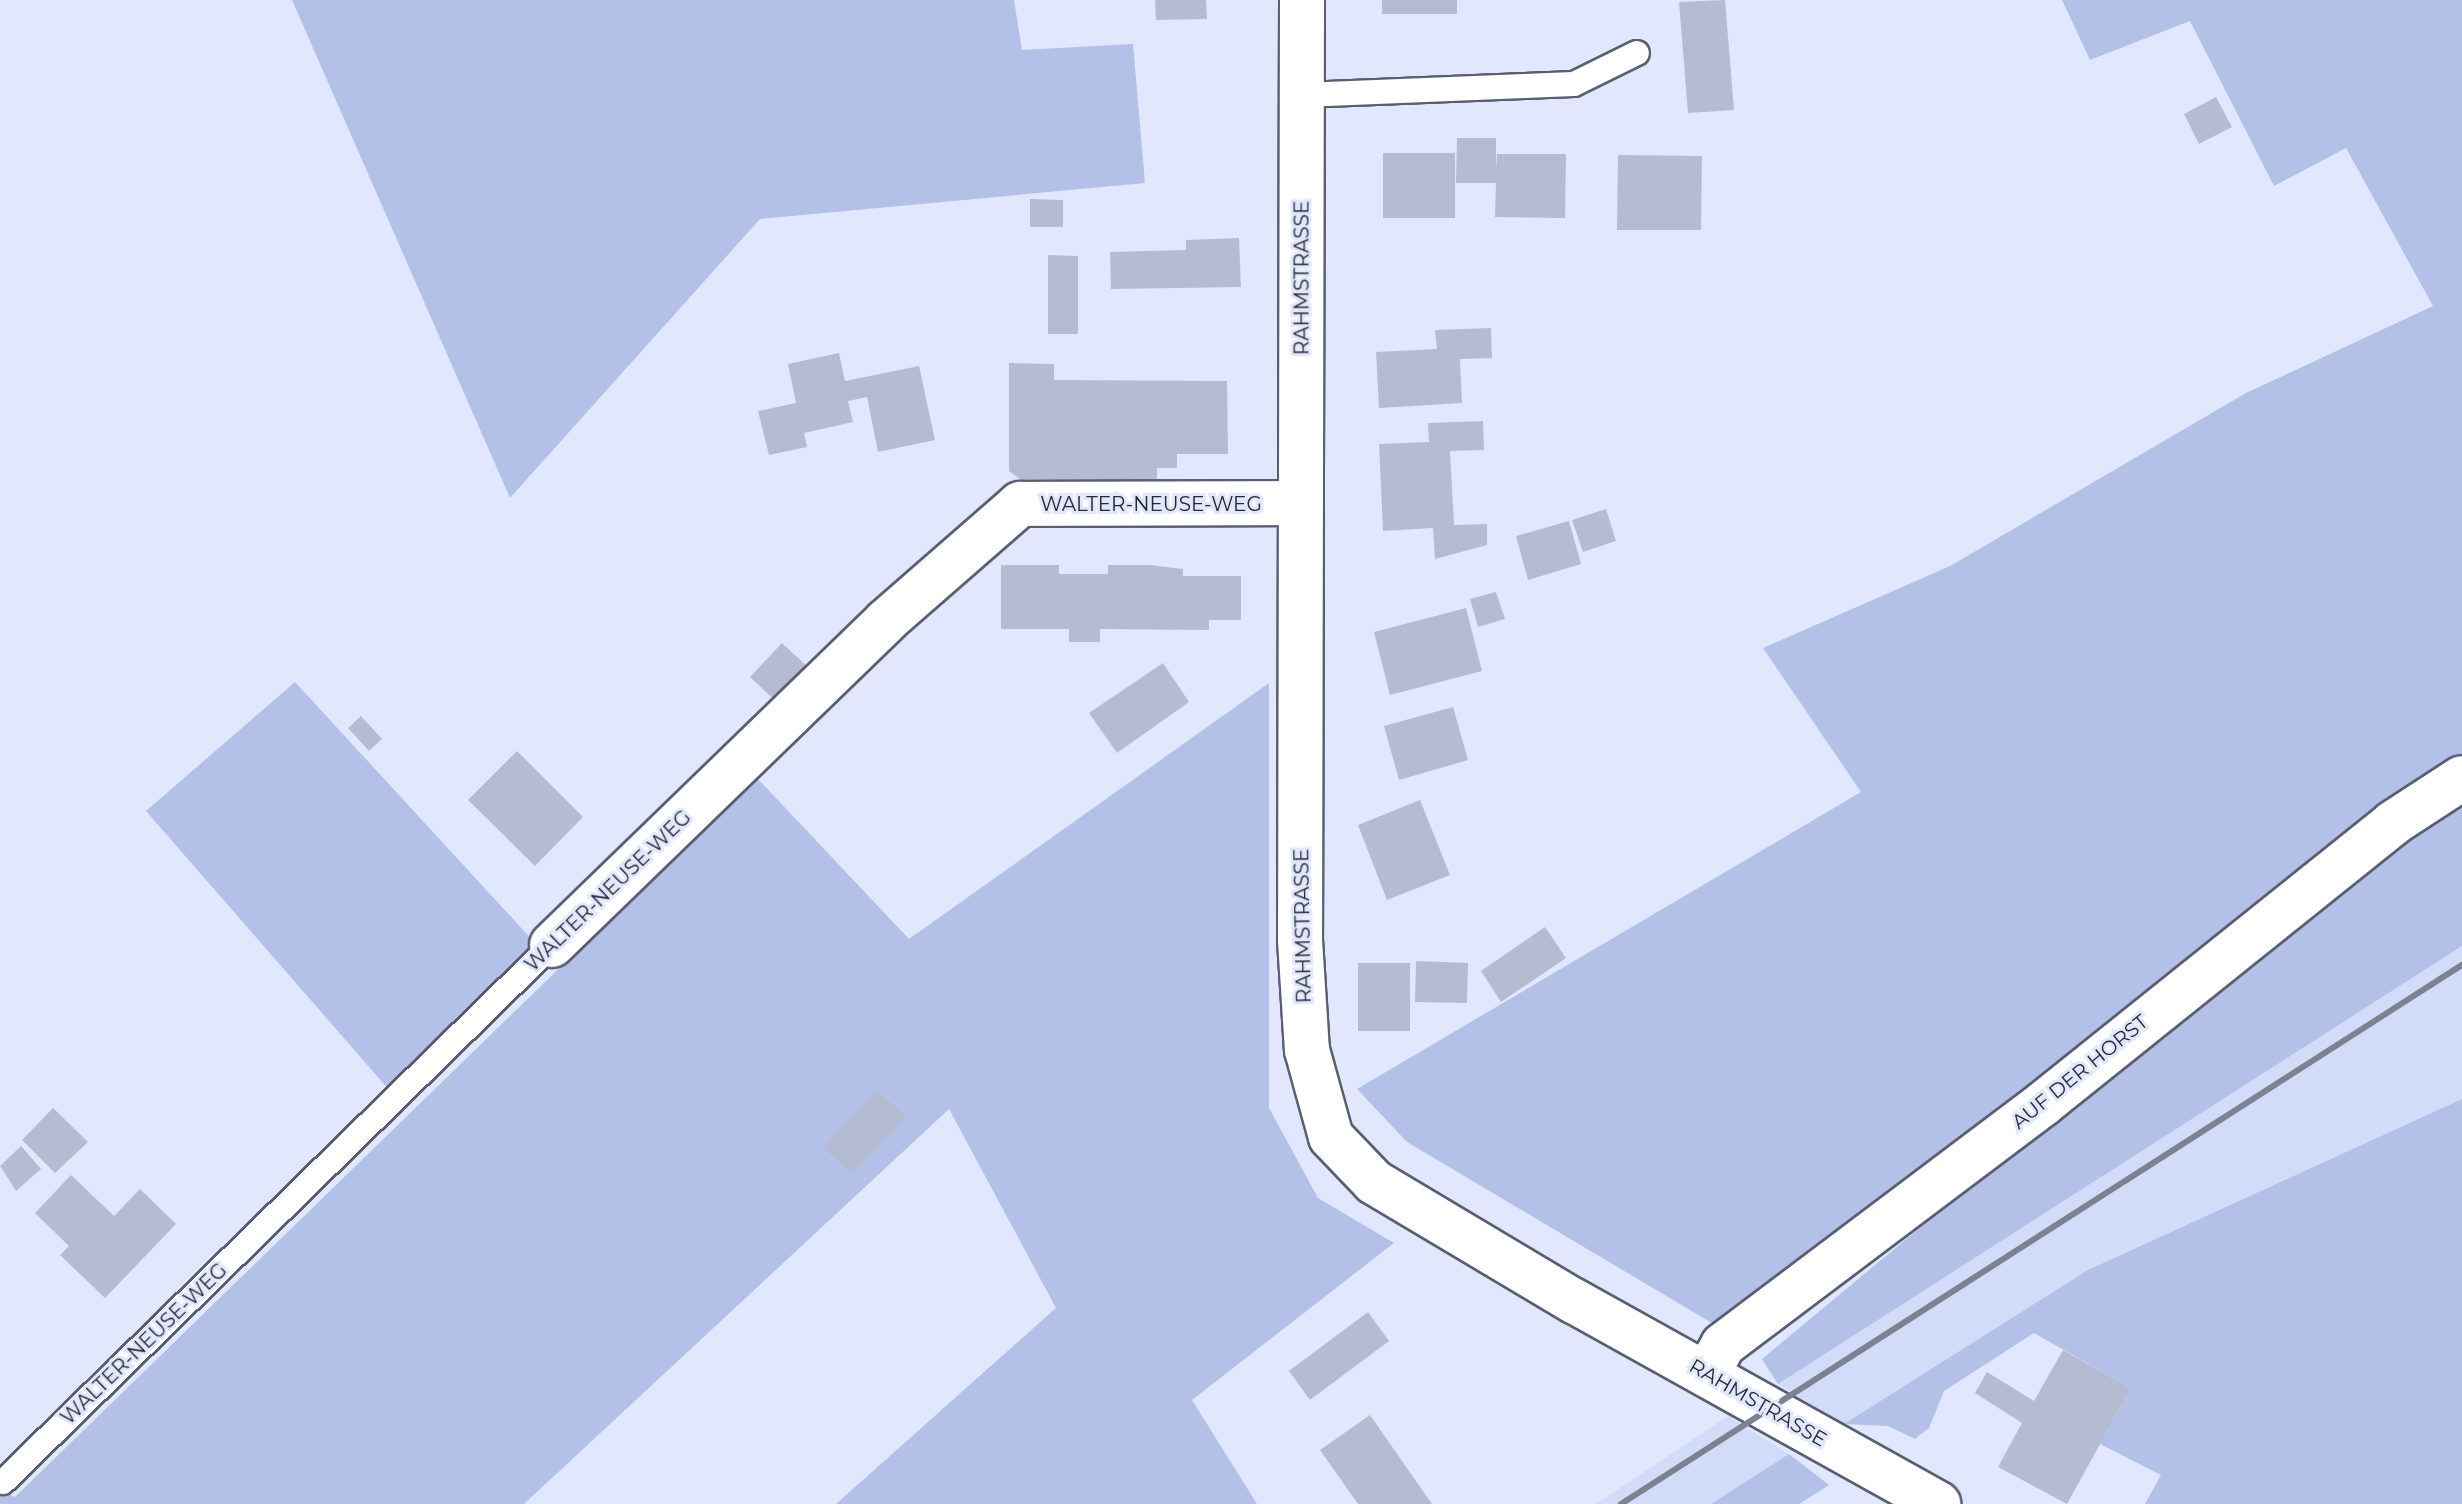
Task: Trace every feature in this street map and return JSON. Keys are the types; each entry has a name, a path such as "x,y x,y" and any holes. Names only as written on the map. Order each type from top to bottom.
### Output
{"street":[{"name":"RAHMSTRASSE","path":"1302,0 1300,940 1307,1050 1331,1137 1374,1182 1938,1504"},
{"name":"WALTER-NEUSE-WEG","path":"552,945 886,621 1020,504 1301,503"},
{"name":"AUF DER HORST","path":"1707,1374 1734,1337 2044,1103 2381,832 2462,778"}],"lane":[{"path":"1302,95 1574,84 1637,53"},
{"name":"WALTER-NEUSE-WEG","path":"3,1482 552,945"}],"shaded area":[{"path":"292,0 1014,0 1022,50 1133,44 1145,183 760,219 510,498"},
{"path":"2062,0 2462,0 2462,763 1722,1329 1407,1142 1357,1089 1861,792 1763,648 1950,566 2246,393 2433,306 2346,148 2274,186 2190,21 2090,60"},
{"path":"295,682 536,944 390,1091 146,811"},
{"path":"1269,683 1269,1108 1318,1198 1394,1243 1192,1400 1257,1504 836,1504 1056,1308 949,1109 524,1504 0,1504 0,1491 15,1497 756,777 909,939"},
{"path":"2462,793 2462,946 1778,1384 1762,1359 2088,1088"},
{"path":"2462,946 2462,1099 2088,1270 1844,1424 1778,1384"},
{"path":"2462,1099 2462,1504 2145,1504 2161,1475 2100,1444 2131,1388 2034,1333 1944,1391 1929,1428 1915,1439 1888,1426 1844,1424 2088,1270"},
{"path":"1728,1416 1789,1454 1711,1504 1596,1504"},
{"path":"1789,1454 1829,1485 1799,1504 1711,1504"}],"building":[{"path":"1155,0 1206,0 1207,19 1156,20"},
{"path":"1382,0 1457,0 1457,14 1382,14"},
{"path":"1725,0 1734,110 1688,113 1679,2"},
{"path":"2216,97 2232,127 2199,144 2184,114"},
{"path":"1457,138 1496,138 1496,169 1497,154 1566,154 1565,218 1495,217 1496,183 1456,183"},
{"path":"1383,153 1455,153 1455,218 1383,218"},
{"path":"1618,155 1702,156 1701,230 1617,230"},
{"path":"1030,199 1063,200 1063,227 1030,227"},
{"path":"1239,238 1241,287 1111,289 1110,252 1186,250 1186,240"},
{"path":"1048,255 1078,256 1078,334 1048,334"},
{"path":"1491,328 1492,358 1460,359 1462,403 1379,408 1376,352 1437,349 1435,330"},
{"path":"839,353 845,381 919,366 935,440 878,452 867,397 848,401 853,422 804,433 807,447 769,455 758,411 796,403 788,364"},
{"path":"1009,363 1054,364 1054,380 1227,381 1228,454 1177,454 1177,468 1157,468 1157,481 1024,482 1009,471"},
{"path":"1483,421 1484,450 1450,451 1454,525 1487,524 1487,545 1435,559 1433,528 1383,531 1379,444 1429,442 1428,423"},
{"path":"1606,509 1616,541 1583,552 1572,520"},
{"path":"1569,521 1581,564 1528,580 1516,536"},
{"path":"1001,565 1059,565 1059,574 1108,574 1108,565 1150,565 1183,569 1183,576 1241,576 1241,620 1209,620 1209,630 1100,629 1100,642 1069,642 1069,629 1001,629"},
{"path":"1496,592 1505,619 1478,627 1470,599"},
{"path":"1466,608 1482,671 1390,695 1374,632"},
{"path":"782,643 810,669 778,703 750,677"},
{"path":"1163,663 1189,702 1117,753 1089,713"},
{"path":"1453,707 1468,760 1399,780 1384,726"},
{"path":"361,716 382,739 369,751 348,728"},
{"path":"517,751 583,817 535,866 468,800"},
{"path":"1420,800 1450,875 1387,900 1358,825"},
{"path":"1545,927 1566,958 1501,1002 1481,971"},
{"path":"1416,961 1468,963 1467,1003 1415,1002"},
{"path":"1358,963 1410,963 1410,1031 1358,1031"},
{"path":"877,1090 906,1117 851,1174 823,1147"},
{"path":"53,1108 88,1142 55,1173 22,1140"},
{"path":"21,1146 41,1169 16,1191 0,1166"},
{"path":"71,1175 114,1216 140,1189 176,1224 105,1298 60,1255 69,1246 35,1213"},
{"path":"1368,1312 1389,1341 1310,1400 1289,1371"},
{"path":"2063,1350 2131,1388 2067,1504 1998,1467 2022,1423 1975,1393 1987,1372 2034,1401"},
{"path":"1370,1415 1432,1504 1358,1504 1320,1450"}],"railway":[{"path":"1621,1504 2462,965"}]}
